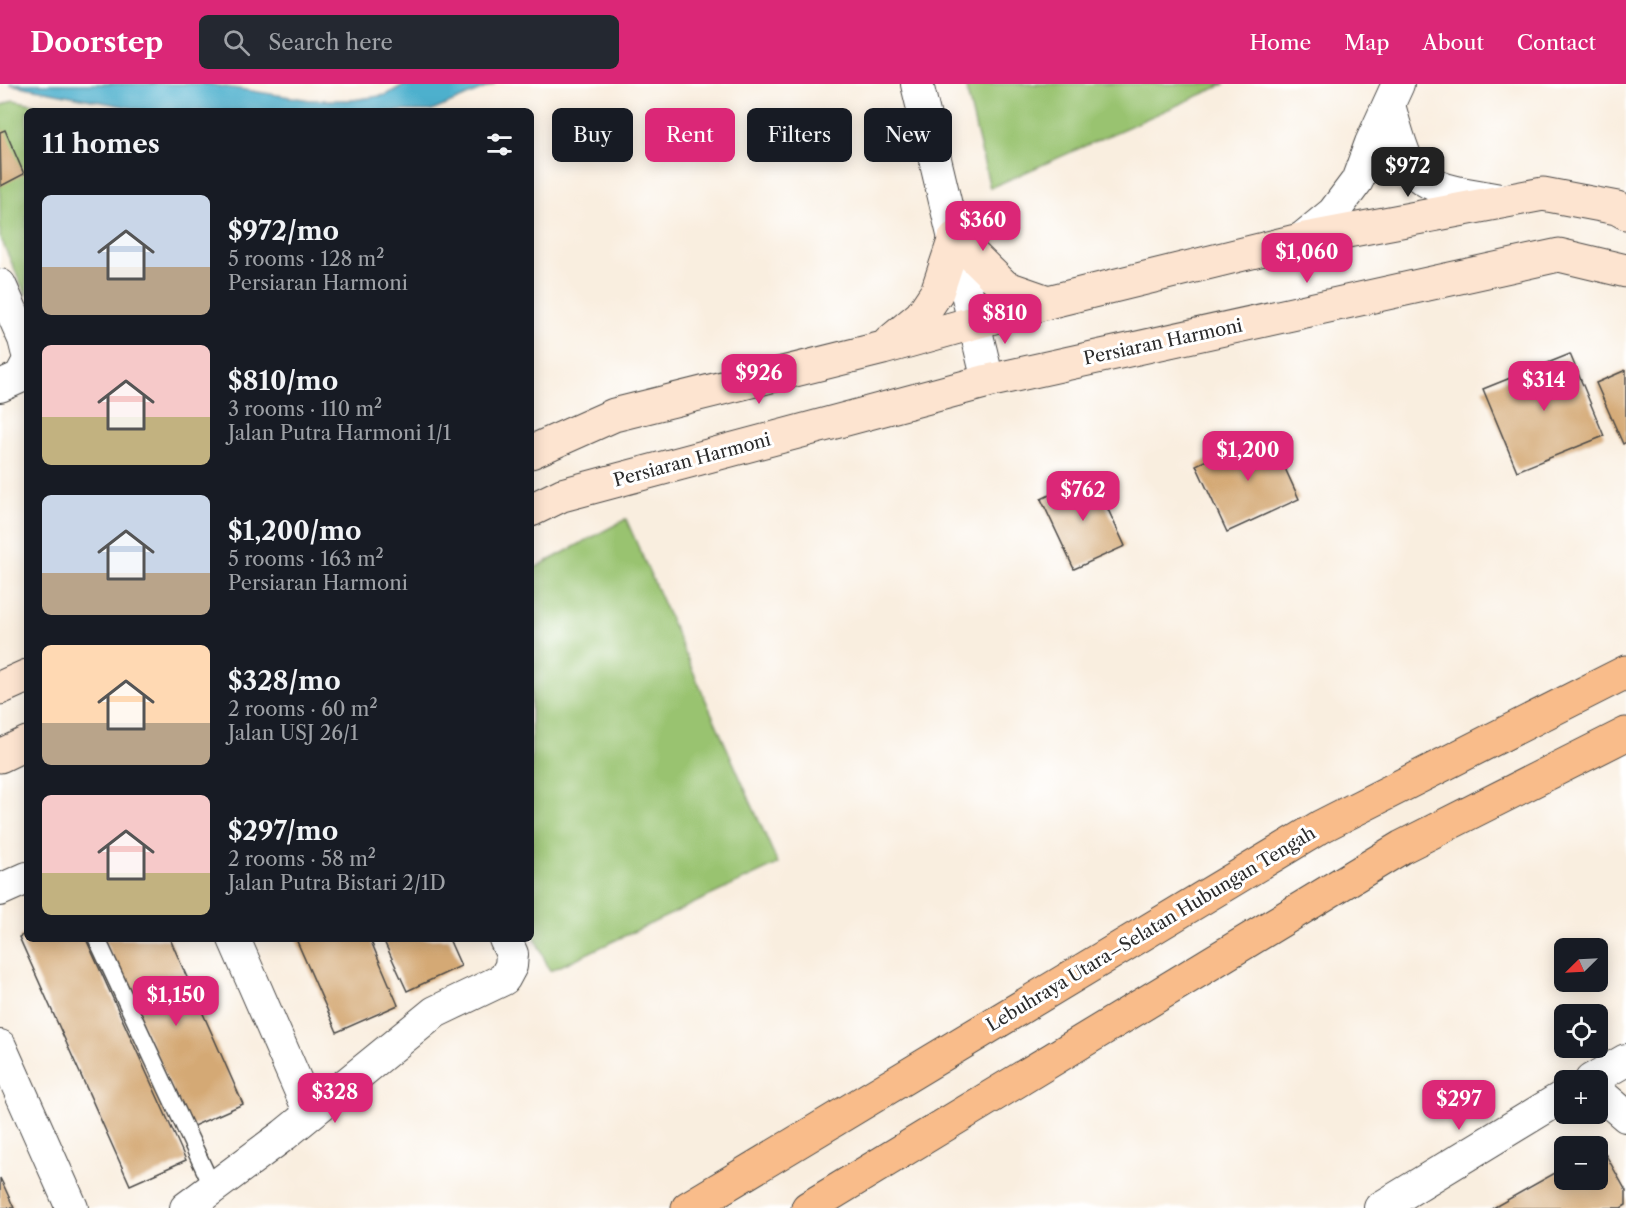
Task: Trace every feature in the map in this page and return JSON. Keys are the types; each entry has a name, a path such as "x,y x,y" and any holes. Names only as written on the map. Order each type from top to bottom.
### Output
{"highway":[{"name":"Lebuhraya Utara–Selatan Hubungan Tengah","path":"688,1208 1322,826 1626,672"},
{"path":"808,1208 1402,847 1626,734"}],"main road":[{"path":"534,451 614,415 883,348 973,321 1300,240 1543,194 1617,208 1626,213"},
{"path":"883,348 921,316 937,291 955,238 1005,287 1048,302"},
{"name":"Persiaran Harmoni","path":"534,509 562,495 988,381 1559,255 1626,270"},
{"path":"0,688 24,677"},
{"path":"0,756 24,744"}],"street":[{"path":"917,84 988,381"},
{"path":"1394,95 1401,146 1415,173 1442,189 1507,202"},
{"path":"1300,240 1333,213 1357,181 1371,143 1394,95"},
{"path":"0,285 24,344"},
{"path":"0,386 20,377 24,370"},
{"path":"0,890 24,879"},
{"path":"235,942 310,1113"},
{"path":"186,1208 310,1113 435,1012 504,979 511,966 512,954 506,942"},
{"path":"0,1046 72,1208"},
{"path":"1608,1070 1626,1060"},
{"path":"1608,1101 1626,1116"},
{"path":"1380,1208 1554,1102"}],"lane":[{"path":"98,942 213,1188"}],"green space":[{"path":"965,84 1225,84 990,188"},
{"path":"13,100 52,108 24,108 24,290 0,237 0,106"},
{"path":"626,519 778,864 550,971 534,936 534,568"}],"water":[{"path":"9,84 207,84 310,100 353,100 386,95 405,84 495,84 439,108 133,108"}],"building":[{"path":"5,130 24,174 1,186 0,132"},
{"path":"1570,354 1604,436 1517,471 1483,389"},
{"path":"1626,370 1626,442 1623,444 1596,383"},
{"path":"1268,431 1299,499 1227,532 1196,465"},
{"path":"1092,475 1125,546 1074,569 1041,499"},
{"path":"24,934 24,942 87,942 186,1160 130,1185 19,937"},
{"path":"105,942 171,942 243,1104 189,1128"},
{"path":"297,942 371,942 398,1005 337,1032"},
{"path":"384,942 450,942 461,966 407,991"},
{"path":"1608,1159 1626,1191 1626,1205 1621,1208 1493,1208 1554,1174 1554,1190 1608,1190"},
{"path":"0,1178 3,1184 14,1208 0,1208"}]}
